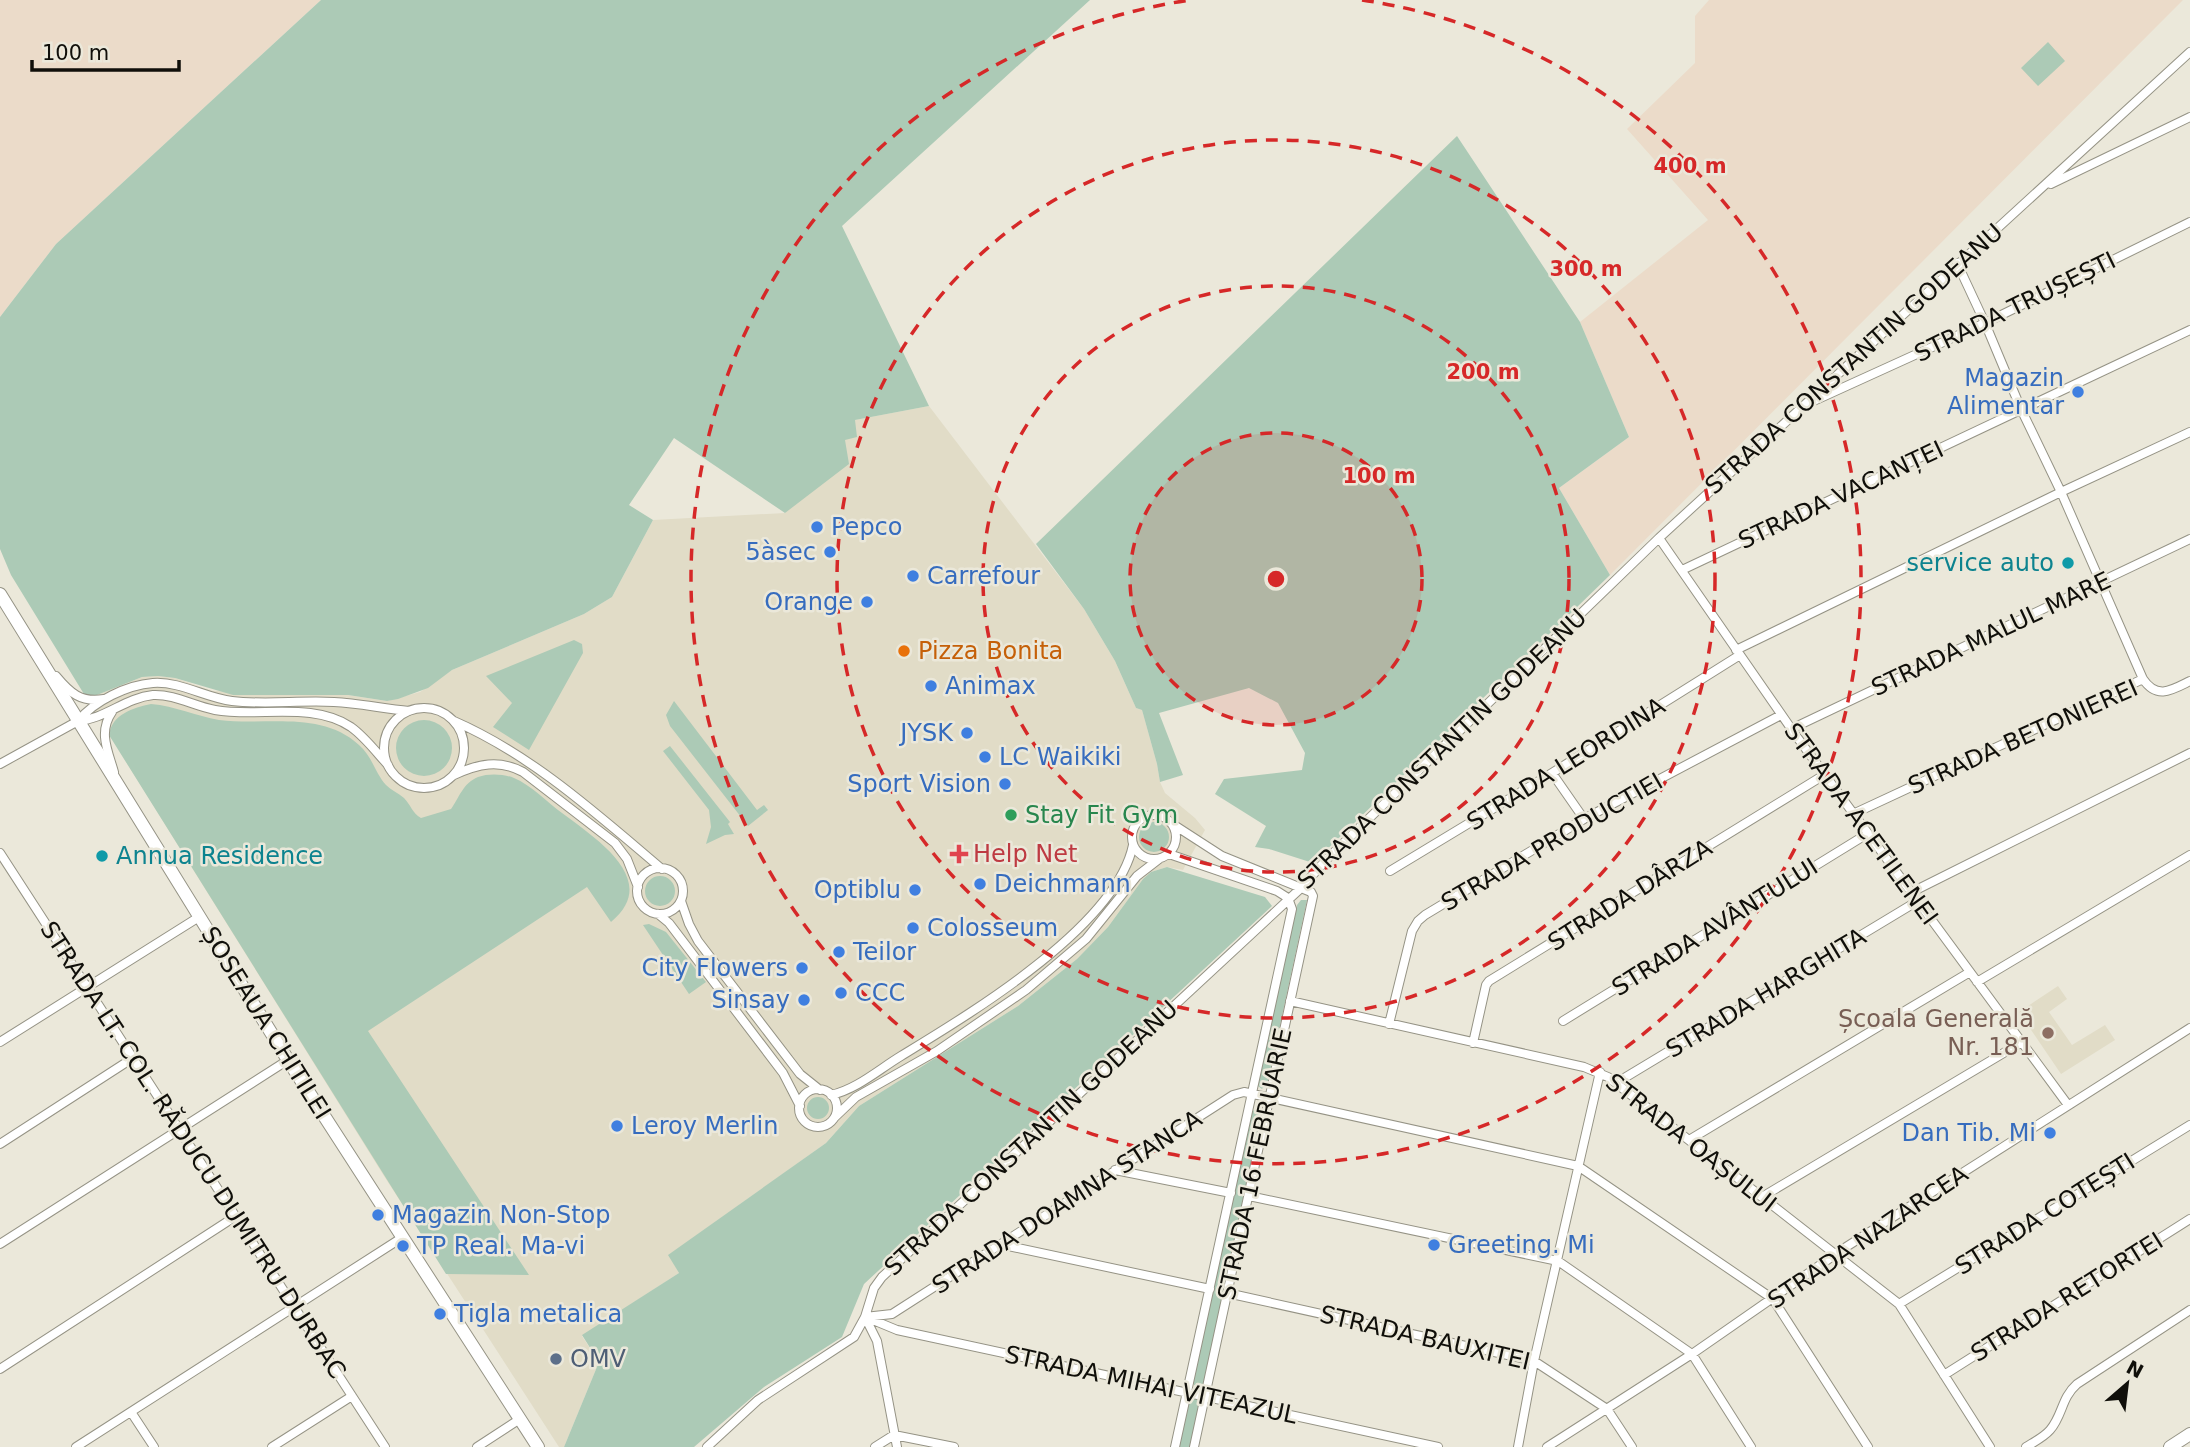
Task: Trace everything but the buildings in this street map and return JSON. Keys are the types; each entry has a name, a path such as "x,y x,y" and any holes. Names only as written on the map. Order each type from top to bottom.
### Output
{"main road":[{"name":"ȘOSEAUA CHITILEI","path":"0,594 288,1060 538,1447"},
{"path":"2170,1447 2190,1434"}],"street":[{"name":"STRADA CONSTANTIN GODEANU","path":"707,1447 758,1400 849,1341 857,1333 872,1293 883,1277 1301,888 1327,859 1659,538 2190,52"},
{"path":"2041,189 2190,117"},
{"name":"STRADA TRUȘEȘTI","path":"1801,406 1985,323 2190,222"},
{"path":"1957,263 2143,679"},
{"name":"STRADA VACANȚEI","path":"1682,570 2190,330"},
{"name":"STRADA LEORDINA","path":"1390,871 1552,774 1738,653 2061,492 2190,432"},
{"name":"STRADA ACETILENEI","path":"1659,538 1824,775 2068,1105"},
{"name":"STRADA MALUL MARE","path":"1791,729 2190,539"},
{"path":"34,651 72,694 90,700 107,699"},
{"name":"STRADA BETONIEREI","path":"1853,814 2143,679 2154,691 2161,692 2167,692 2190,681"},
{"path":"0,764 78,721 87,711 107,699 125,691 157,683 234,701 335,702 409,711"},
{"path":"78,721 93,720 142,697 169,696 205,708 230,712 300,713 327,717 349,726 363,737 395,776 406,784 419,788 432,788 471,767 491,763 514,767 615,843 627,859 638,887"},
{"path":"388,765 385,755 387,734 400,716 420,708 436,710 528,761 662,869 674,873 681,882 681,901 698,941 800,1074 820,1090 831,1094 851,1088 955,1024 1013,984 1060,946 1083,924 1112,889 1129,861 1133,845 1133,827 1141,818 1158,815 1223,856 1301,888"},
{"path":"114,709 107,719 103,736 118,785"},
{"name":"STRADA PRODUCTIEI","path":"1389,1024 1412,931 1418,921 1584,819 1781,715"},
{"path":"454,721 464,742 461,765 454,775"},
{"path":"1910,893 2190,753"},
{"path":"1552,774 1584,819"},
{"name":"STRADA DÂRZA","path":"1473,1042 1489,981 1824,775"},
{"path":"662,869 649,871 640,881 638,897 644,908 669,923 783,1073 800,1106 803,1118 813,1126 825,1126 856,1097 937,1051 1026,990 1086,939 1137,876 1169,854 1177,835 1171,823"},
{"name":"STRADA AVÂNTULUI","path":"1563,1021 1867,834"},
{"path":"1133,845 1141,855 1159,859"},
{"name":"STRADA LT. COL. RĂDUCU DUMITRU DURBAC","path":"0,853 385,1447"},
{"path":"1169,854 1276,891 1288,898"},
{"path":"1977,982 2190,855"},
{"name":"STRADA 16 FEBRUARIE","path":"1194,1447 1313,896 1311,892 1301,888"},
{"name":"STRADA 16 FEBRUARIE","path":"1175,1447 1292,909 1288,898"},
{"path":"658,914 671,911 681,901"},
{"name":"STRADA HARGHITA","path":"1616,1083 1916,902"},
{"path":"0,1041 199,917"},
{"path":"1689,1140 1970,972"},
{"name":"STRADA OAȘULUI","path":"1290,1001 1600,1072 1899,1304 1990,1447"},
{"name":"STRADA NAZARCEA","path":"1547,1447 1692,1354 1836,1255 2190,1028"},
{"path":"1762,1197 2022,1042"},
{"path":"0,1144 133,1058"},
{"path":"0,1244 288,1060"},
{"path":"1518,1447 1534,1361 1600,1072"},
{"path":"800,1106 809,1092 820,1090"},
{"path":"1251,1093 1578,1166 1773,1299 1868,1447"},
{"name":"STRADA DOAMNA STANCA","path":"865,1317 892,1314 1233,1095 1251,1093"},
{"path":"831,1094 837,1105 835,1117"},
{"name":"STRADA COTEȘTI","path":"1899,1304 2190,1125"},
{"path":"1115,1170 1231,1193"},
{"path":"1249,1196 1558,1261 1692,1354 1751,1447"},
{"path":"0,1369 236,1216"},
{"name":"STRADA RETORTEI","path":"1944,1374 2190,1219"},
{"path":"76,1447 403,1237"},
{"path":"999,1244 1210,1289"},
{"name":"STRADA BAUXITEI","path":"1227,1293 1534,1361 1607,1409 1632,1447"},
{"path":"2026,1447 2049,1431 2056,1422 2068,1392 2077,1384 2190,1310"},
{"path":"865,1317 877,1340 897,1447"},
{"name":"STRADA MIHAI VITEAZUL","path":"865,1317 897,1330 1438,1447"},
{"path":"272,1447 352,1396"},
{"path":"131,1412 154,1447"},
{"path":"477,1447 520,1419"},
{"path":"875,1447 894,1435 954,1447"}],"shaded area":[{"path":"0,0 321,0 56,244 0,317"},
{"path":"1709,0 2183,0 1610,575 1559,488 1629,437 1580,322 1708,220 1627,129 1695,63 1695,16"},
{"path":"929,406 1084,609 1115,661 1136,708 1142,710 1165,793 1205,830 1183,870 1167,867 1151,872 1108,927 1077,959 1018,1006 859,1106 826,1143 669,1255 679,1273 582,1336 599,1362 564,1447 559,1447 384,1176 87,699 142,677 158,676 175,678 213,691 348,695 387,701 420,692 452,670 584,614 612,597 653,520 785,513 845,439 855,420"},
{"name":"Școala Generală Nr. 181","path":"2058,986 2067,999 2049,1012 2072,1045 2105,1025 2115,1040 2061,1074 2019,1012"}],"green space":[{"path":"321,0 1090,0 842,226 929,406 855,420 857,437 845,440 849,464 785,513 674,438 629,505 653,520 612,597 584,614 452,670 428,688 387,701 348,695 233,695 175,678 158,676 142,677 87,699 11,575 0,549 0,317 56,244"},
{"path":"2048,42 2065,61 2038,86 2021,68"},
{"path":"1457,136 1580,322 1629,437 1559,488 1610,575 1313,863 1255,847 1266,826 1215,794 1224,779 1302,770 1305,753 1278,703 1249,688 1159,713 1183,775 1160,782 1142,710 1136,708 1115,661 1084,609 1036,544"},
{"path":"574,640 582,644 583,653 529,750 493,727 512,703 486,676"},
{"path":"674,701 757,810 764,805 768,810 748,826 670,726 666,715"},
{"path":"151,704 219,720 310,723 328,727 359,745 386,785 404,798 421,818 451,809 465,787 478,777 510,777 533,789 591,835 618,861 627,876 630,891 625,906 611,922 587,887 368,1031 529,1275 446,1274 109,735 119,717"},
{"path":"418,720 430,720 440,724 448,732 452,748 448,764 440,772 430,776 418,776 408,772 400,764 396,754 396,742 400,732 408,724"},
{"path":"670,746 730,822 728,824 734,834 706,844 711,827 709,810 663,751"},
{"path":"1154,822 1165,826 1169,837 1165,848 1154,852 1143,848 1139,837 1143,826"},
{"path":"1167,867 1265,897 1272,906 864,1284 842,1337 764,1387 694,1447 564,1447 599,1362 582,1335 679,1273 668,1255 826,1143 859,1106 1018,1006 1077,959 1108,927 1143,879 1151,872"},
{"path":"660,876 671,880 675,891 671,902 660,906 649,902 645,891 649,880"},
{"path":"1301,900 1307,900 1268,1081 1262,1089 1256,1081 1297,905"},
{"path":"649,924 666,932 706,982 689,994 643,925"},
{"path":"818,1097 826,1100 829,1108 826,1116 818,1119 810,1116 807,1108 810,1100"},
{"path":"1254,1110 1262,1114 1205,1383 1201,1388 1194,1385 1194,1380 1250,1114"},
{"path":"1191,1394 1201,1396 1190,1447 1177,1447"}],"place":[{"name":"Magazin Alimentar","path":"2078,392"},
{"name":"Pepco","path":"817,527"},
{"name":"5àsec","path":"830,552"},
{"name":"service auto","path":"2068,563"},
{"name":"Carrefour","path":"913,576"},
{"name":"Orange","path":"867,602"},
{"name":"Pizza Bonita","path":"904,651"},
{"name":"Animax","path":"931,686"},
{"name":"JYSK","path":"967,733"},
{"name":"LC Waikiki","path":"985,757"},
{"name":"Sport Vision","path":"1005,784"},
{"name":"Stay Fit Gym","path":"1011,815"},
{"name":"Help Net","path":"959,854"},
{"name":"Annua Residence","path":"102,856"},
{"name":"Deichmann","path":"980,884"},
{"name":"Optiblu","path":"915,890"},
{"name":"Colosseum","path":"913,928"},
{"name":"Teilor","path":"839,952"},
{"name":"City Flowers","path":"802,968"},
{"name":"CCC","path":"841,993"},
{"name":"Sinsay","path":"804,1000"},
{"name":"Școala Generală Nr. 181","path":"2048,1033"},
{"name":"Leroy Merlin","path":"617,1126"},
{"name":"Dan Tib. Mi","path":"2050,1133"},
{"name":"Magazin Non-Stop","path":"378,1215"},
{"name":"Greeting. Mi","path":"1434,1245"},
{"name":"TP Real. Ma-vi","path":"403,1246"},
{"name":"Tigla metalica","path":"440,1314"},
{"name":"OMV","path":"556,1359"}]}
